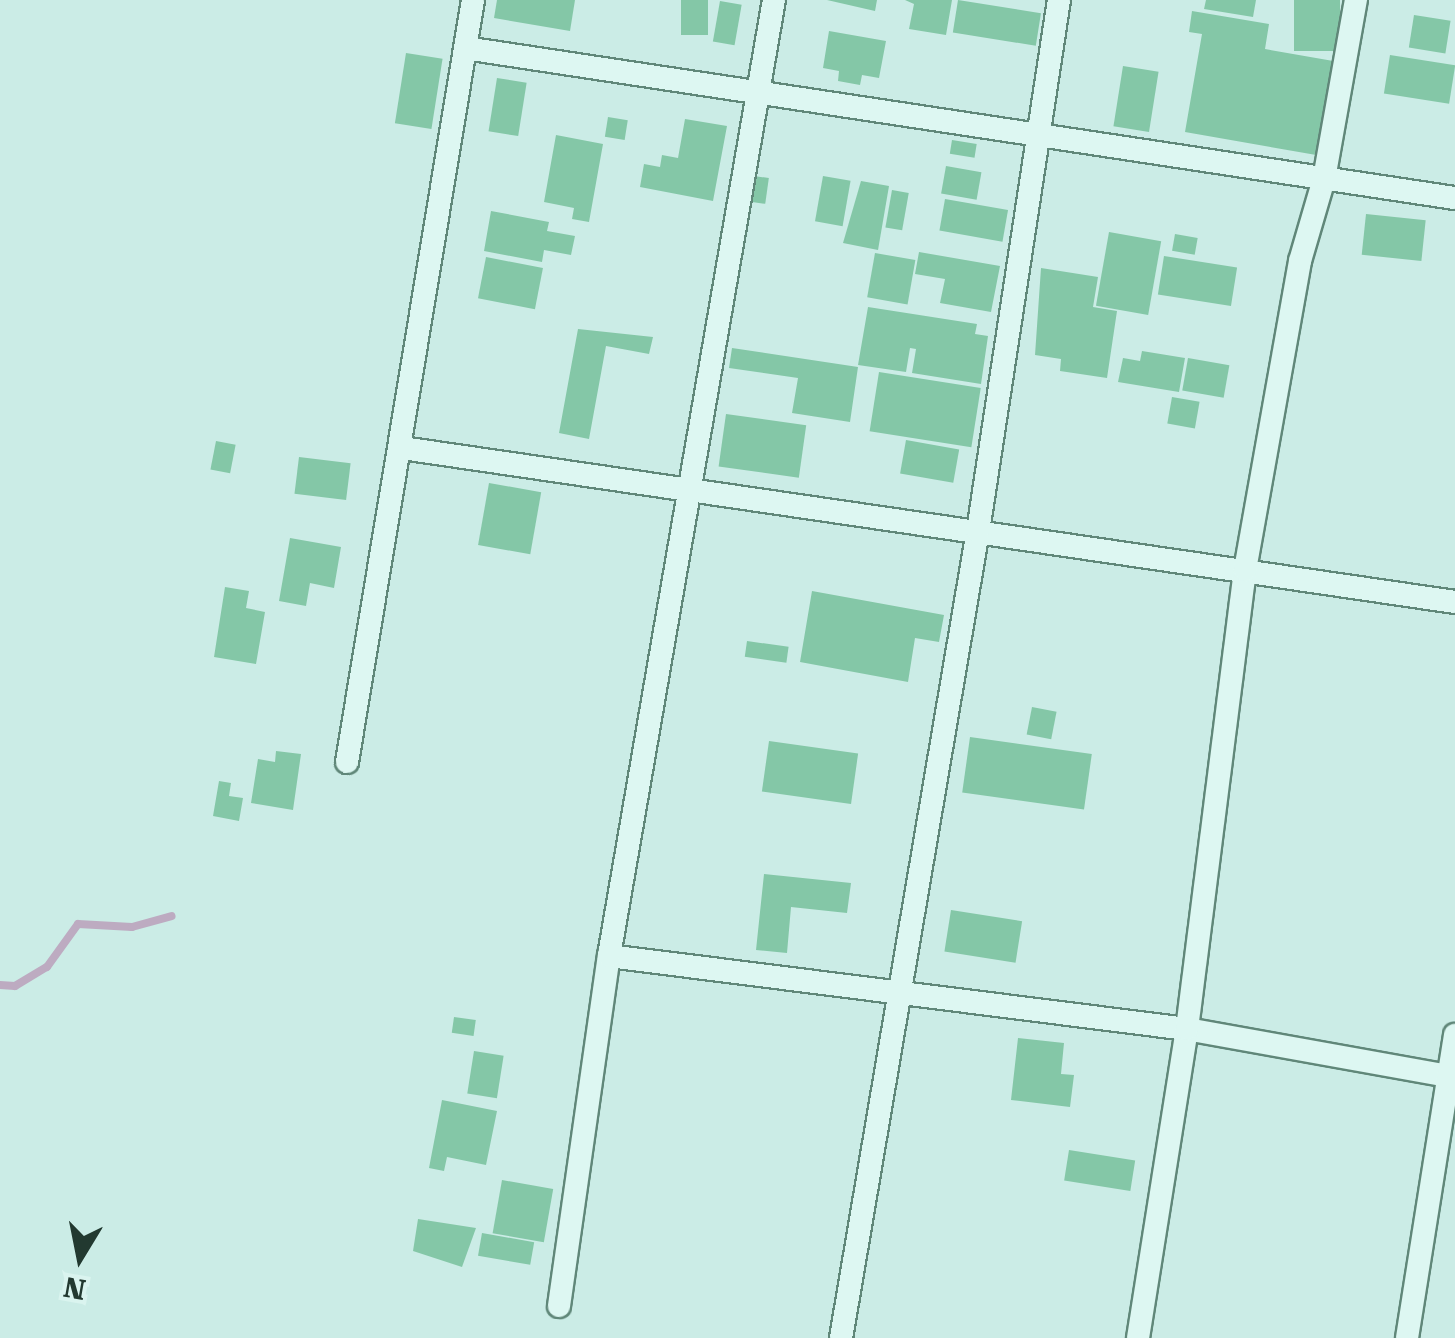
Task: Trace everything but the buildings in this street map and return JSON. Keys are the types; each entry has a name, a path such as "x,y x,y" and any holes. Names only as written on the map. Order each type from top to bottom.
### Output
{"street":[{"path":"347,762 474,0"},
{"path":"558,1306 608,956 774,0"},
{"path":"841,1338 978,531 1059,0"},
{"path":"1138,1338 1187,1029 1245,570 1300,261 1324,179 1356,0"},
{"path":"465,48 1455,198"},
{"path":"402,448 1455,602"},
{"path":"608,956 902,989 1187,1029 1452,1076"},
{"path":"1407,1338 1452,1076 1455,1035"}],"waterway":[{"path":"0,985 15,986 47,967 78,924 132,927 172,916"}]}
